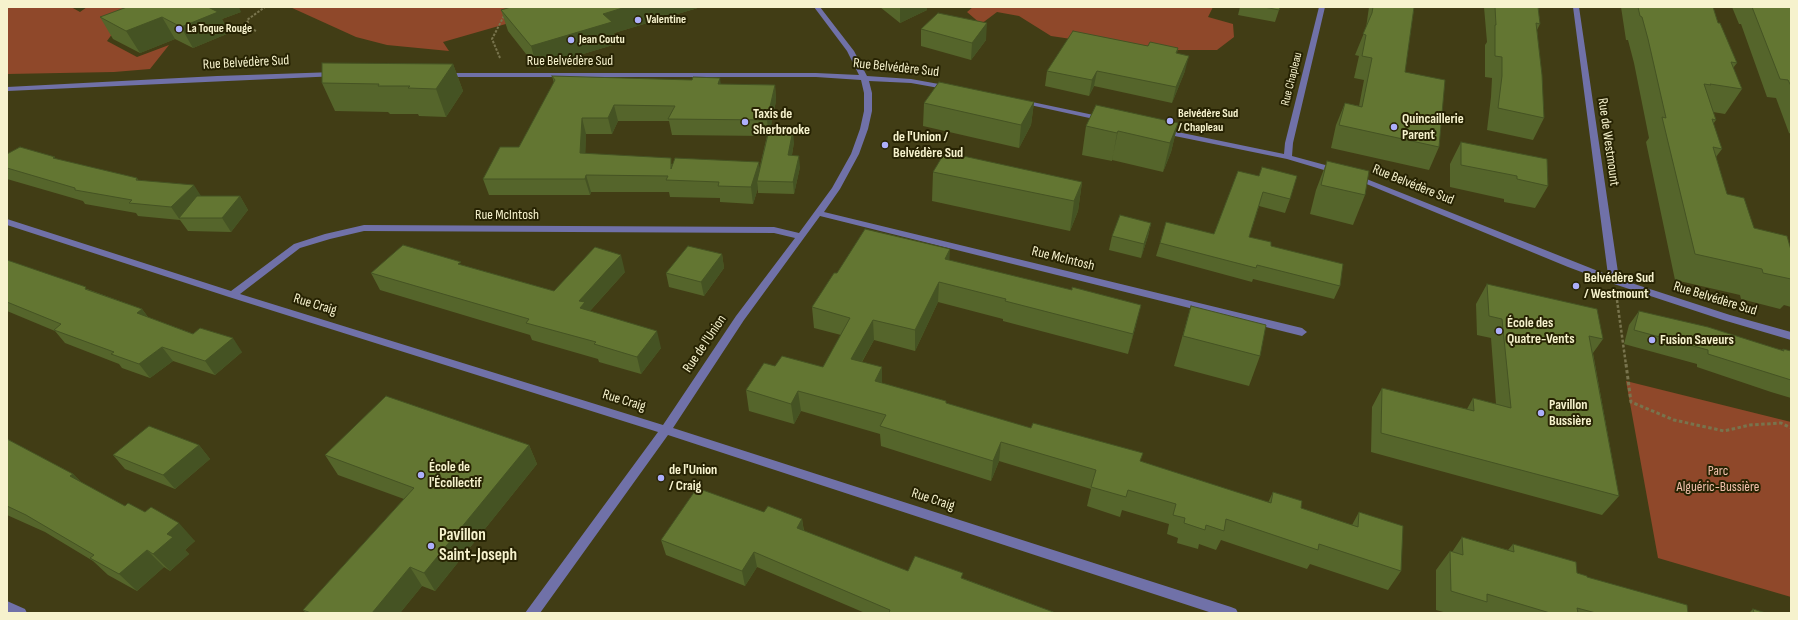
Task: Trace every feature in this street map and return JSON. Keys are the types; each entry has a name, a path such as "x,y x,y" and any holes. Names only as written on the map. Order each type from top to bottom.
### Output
{"street":[{"name":"Rue de l'Union","path":"532,613 666,430 740,318 836,189 855,154 864,129 868,111 868,93 864,77 850,51 817,7"},
{"name":"Rue Chapleau","path":"1288,157 1289,143 1322,7"},
{"name":"Rue de Westmount","path":"1576,7 1614,280"},
{"name":"Rue Belvédère Sud","path":"7,89 86,86 225,77 340,74"},
{"name":"Rue Belvédère Sud","path":"440,74 816,75 911,81 960,90"},
{"path":"1012,100 1112,120"},
{"name":"Rue Belvédère Sud","path":"1150,128 1288,157 1346,174 1571,265 1727,318 1791,336"},
{"name":"Rue McIntosh","path":"818,214 1302,332"},
{"name":"Rue Craig","path":"7,222 232,295 666,430 1231,613"},
{"name":"Rue McIntosh","path":"232,295 297,246 328,236 364,228 774,230 801,236"},
{"path":"7,607 20,613"}],"path":[{"path":"256,32 250,28 247,20 265,7"},
{"path":"508,12 503,15 492,39 508,75"},
{"path":"1614,280 1631,402 1674,420 1724,431 1750,425 1781,423 1791,428"}],"green space":[{"path":"7,7 71,7 80,12 87,7 132,7 107,41 137,57 169,45 150,69 114,72 7,74"},
{"path":"290,7 565,7 443,42 449,51 387,45 356,37"},
{"path":"973,7 1213,7 1208,17 1233,24 1234,37 1217,50 1146,50 1051,36 1019,16 997,12 981,24 967,12"},
{"name":"Parc Alguéric-Bussière","path":"1626,381 1791,422 1791,597 1658,558"}],"building":[{"path":"127,7 208,7 218,12 181,27 162,17 126,31 100,17"},
{"path":"511,7 626,7 603,14 612,22 531,46 501,10"},
{"path":"1264,7 1280,7 1279,10"},
{"path":"1373,7 1414,7 1405,72 1445,80 1439,147 1339,125 1345,103 1362,107 1372,58 1362,56 1366,35 1363,34"},
{"path":"1495,7 1538,7 1540,24 1536,23 1542,75 1544,118 1498,108 1502,76 1502,57 1495,56"},
{"path":"1638,7 1713,7 1718,23 1720,23 1737,63 1731,62 1742,89 1704,84 1716,120 1712,119 1722,149 1713,147 1727,194 1744,198 1754,228 1787,236 1791,250 1791,279 1763,273 1762,269 1695,254 1662,117 1666,118 1648,39"},
{"path":"1752,7 1791,7 1791,86 1788,80 1780,79"},
{"path":"938,13 987,23 972,43 921,29"},
{"path":"1073,31 1148,46 1150,42 1178,48 1176,53 1189,56 1176,87 1097,71 1092,80 1047,71"},
{"path":"322,63 453,64 436,89 408,88 410,86 378,86 379,84 322,83"},
{"path":"552,76 692,80 693,77 720,78 718,84 775,85 767,120 668,119 675,106 614,105 608,118 582,118 580,153 671,158 671,169 675,158 759,162 751,187 718,186 719,182 666,180 668,176 586,175 585,179 483,179 500,147 519,147 555,80"},
{"path":"939,82 1034,102 1021,125 924,103"},
{"path":"1096,105 1178,123 1170,143 1118,131 1117,133 1086,126"},
{"path":"769,130 793,130 788,155 799,156 793,182 757,181"},
{"path":"1461,142 1547,159 1548,186 1517,179 1517,176 1461,165"},
{"path":"20,147 55,157 53,158 137,178 136,180 194,185 171,207 129,203 132,200 75,190 75,188 7,168 7,154"},
{"path":"945,152 1082,182 1074,201 933,172"},
{"path":"1327,161 1369,171 1365,195 1321,185"},
{"path":"1262,167 1297,176 1290,199 1263,192 1249,237 1271,242 1271,246 1343,264 1340,286 1257,265 1256,268 1160,243 1166,222 1214,234 1238,171 1259,176"},
{"path":"197,196 240,196 222,218 179,218"},
{"path":"1120,215 1151,223 1144,244 1112,236"},
{"path":"865,229 950,249 945,259 1072,290 1072,287 1141,305 1133,334 1005,301 1006,299 939,282 915,330 873,320 851,359 882,367 875,381 946,401 946,403 1031,428 1033,423 1143,453 1140,461 1271,503 1273,492 1302,501 1301,508 1358,527 1359,512 1403,526 1401,571 1319,544 1318,550 1226,519 1224,531 1206,525 1205,530 1184,523 1185,518 1173,515 1176,504 1128,490 1126,497 1091,487 1096,470 1001,442 993,461 880,426 886,415 798,391 791,404 746,390 764,363 775,366 782,356 823,367 850,318 812,307 834,273 837,273"},
{"path":"403,245 461,262 458,264 554,291 595,247 621,255 579,301 585,302 580,308 657,331 637,357 594,344 596,342 526,323 529,319 371,273"},
{"path":"688,246 722,254 701,282 666,273"},
{"path":"7,260 86,287 85,289 142,309 137,313 193,334 200,328 233,338 205,361 162,347 139,364 111,354 114,352 54,330 61,324 7,302"},
{"name":"Pavillon Bussière","path":"1487,284 1597,309 1603,339 1589,336 1619,496 1381,433 1382,388 1474,411 1473,398 1511,408 1502,319 1489,316"},
{"path":"1191,306 1266,325 1260,356 1183,336"},
{"path":"1639,311 1708,327 1784,351 1783,349 1791,351 1791,380 1708,354 1708,350 1634,330"},
{"name":"Pavillon Saint-Joseph","path":"386,396 529,445 424,573 410,567 372,613 311,613 303,610 414,488 325,455"},
{"path":"149,426 199,445 163,475 113,455"},
{"path":"7,439 73,474 70,476 125,506 128,503 145,512 151,507 179,523 167,534 173,537 153,554 147,550 119,574 90,558 94,555 26,515 7,506"},
{"path":"697,488 764,512 768,506 802,519 797,528 908,571 915,556 963,573 961,578 1056,613 889,613 890,610 754,552 742,571 661,540"},
{"path":"1462,537 1514,552 1513,544 1576,562 1577,573 1687,605 1688,613 1596,613 1577,608 1578,613 1550,613 1487,594 1487,602 1451,591 1450,551 1463,555"},
{"path":"1753,609 1766,613 1754,613"}],"place":[{"name":"Valentine","path":"638,20"},
{"name":"La Toque Rouge","path":"179,29"},
{"name":"Jean Coutu","path":"571,40"},
{"name":"Belvédère Sud / Chapleau","path":"1170,121"},
{"name":"Taxis de Sherbrooke","path":"745,122"},
{"name":"Quincaillerie Parent","path":"1394,127"},
{"name":"de l'Union / Belvédère Sud","path":"885,145"},
{"name":"Belvédère Sud / Westmount","path":"1576,286"},
{"name":"École des Quatre-Vents","path":"1499,331"},
{"name":"Fusion Saveurs","path":"1652,340"},
{"name":"Pavillon Bussière","path":"1541,413"},
{"name":"École de l'Écollectif","path":"421,475"},
{"name":"de l'Union / Craig","path":"661,478"},
{"name":"Pavillon Saint-Joseph","path":"431,546"}]}
